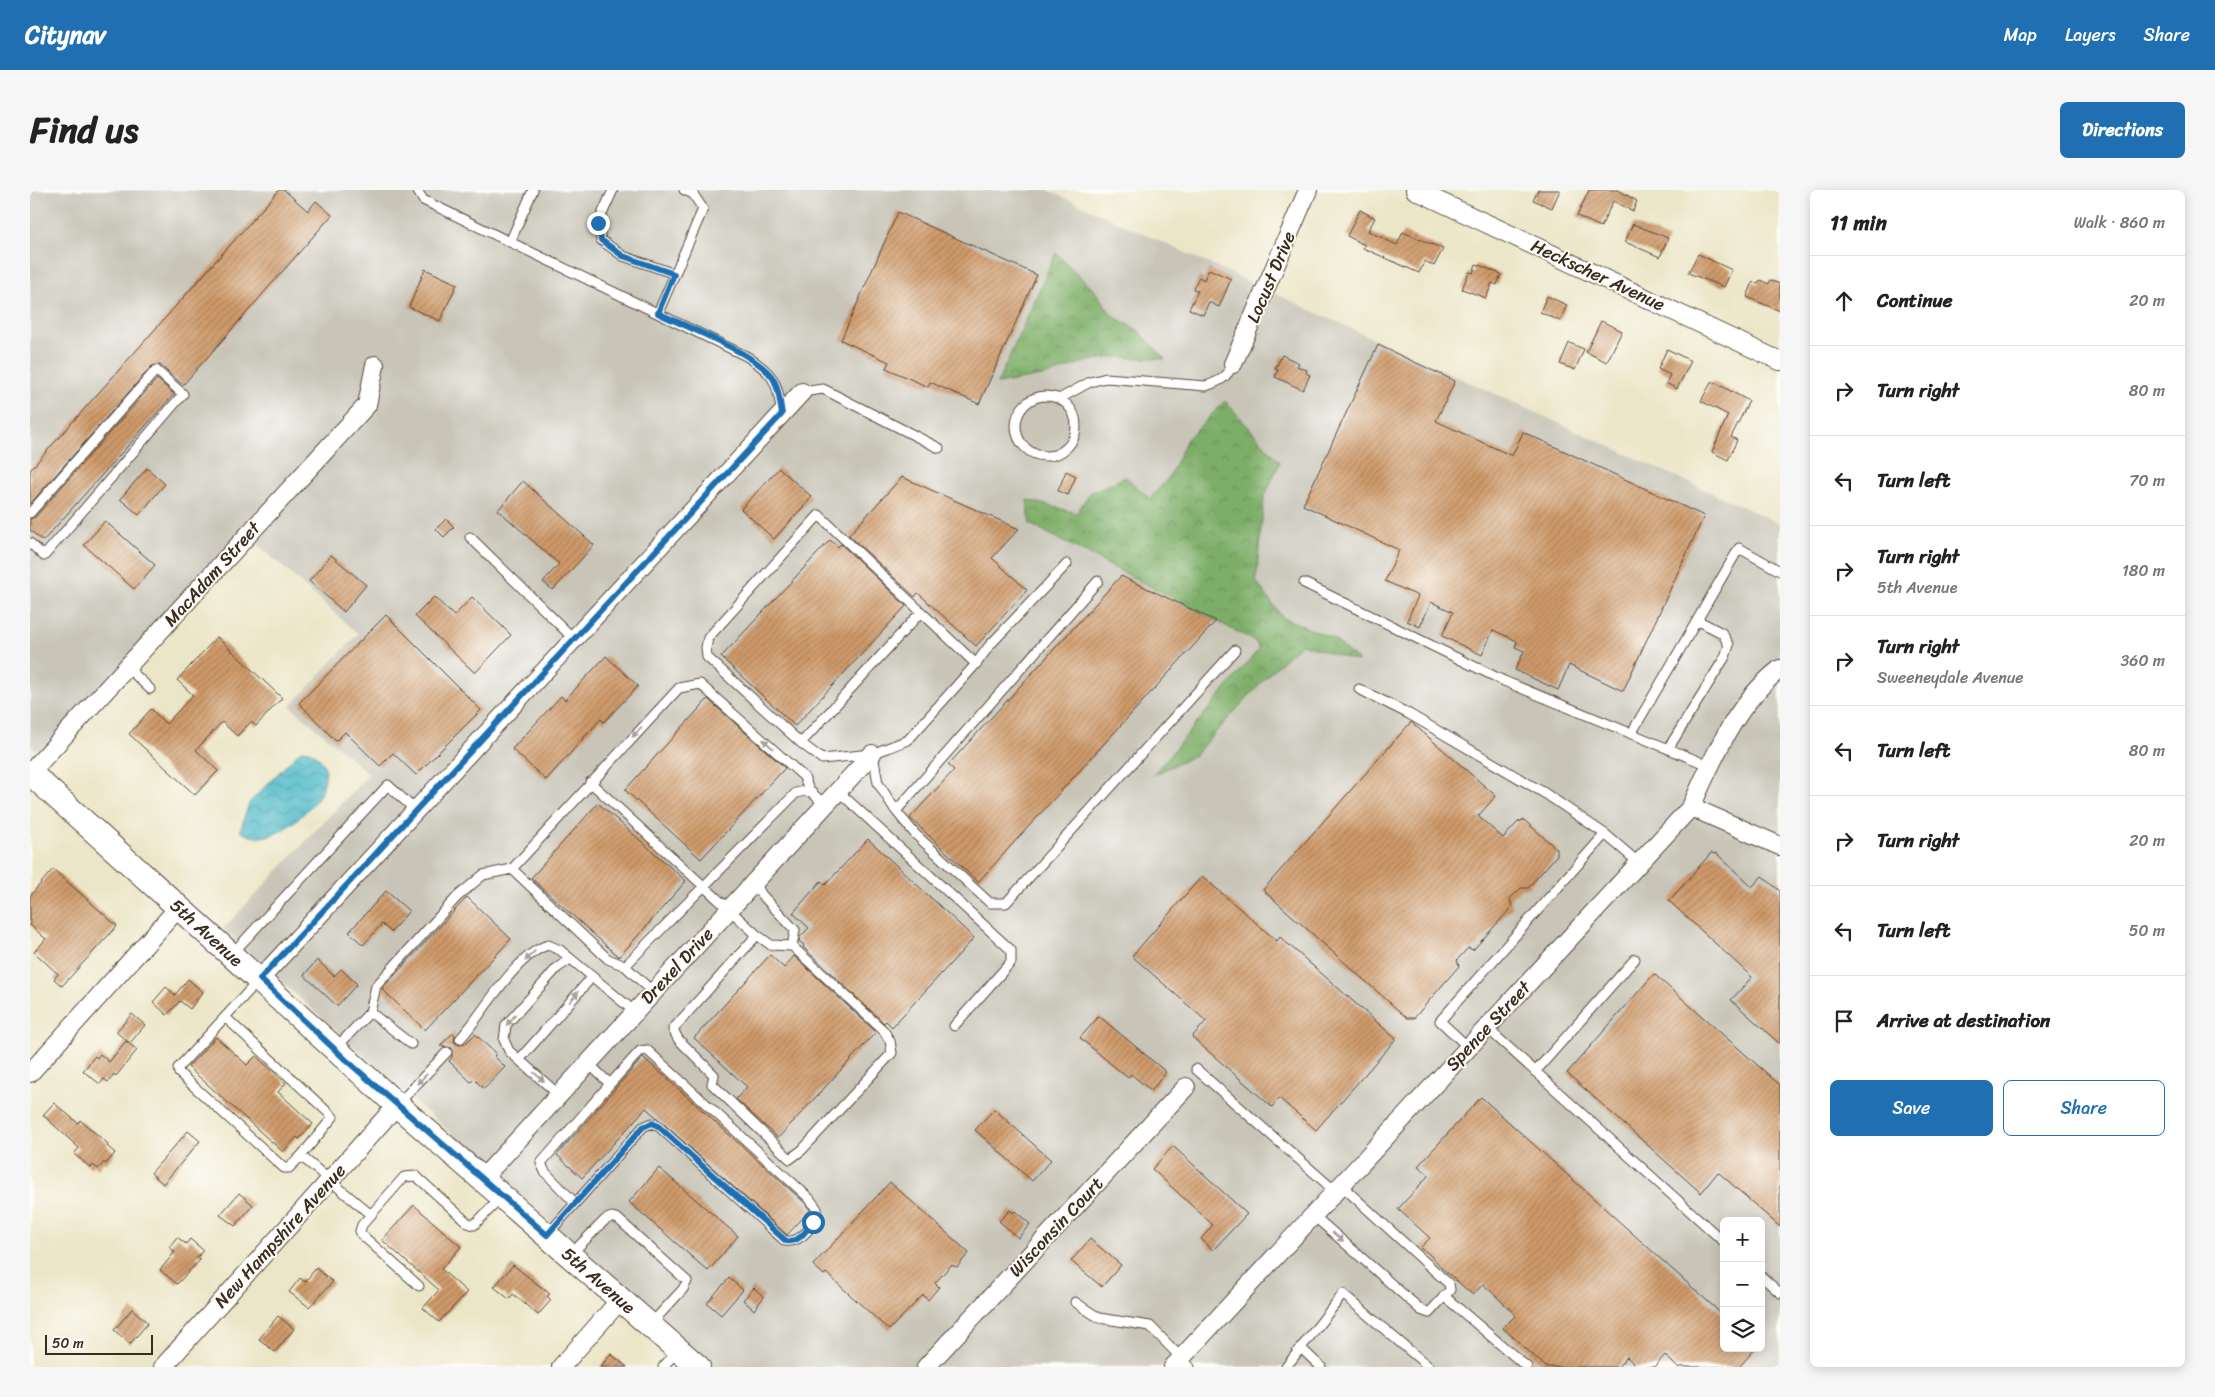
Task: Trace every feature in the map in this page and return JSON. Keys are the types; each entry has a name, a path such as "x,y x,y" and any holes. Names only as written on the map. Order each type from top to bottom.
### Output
{"main road":[{"name":"5th Avenue","path":"30,773 260,979 397,1105 650,1325 671,1358 698,1367"}],"street":[{"name":"Locust Drive","path":"1233,364 1308,190"},
{"name":"Heckscher Avenue","path":"1415,190 1780,361"},
{"name":"MacAdam Street","path":"30,773 367,405 375,365"},
{"path":"260,979 802,392"},
{"name":"Spence Street","path":"1181,1364 1313,1215 1691,807 1724,736 1745,704 1780,669"},
{"name":"Drexel Drive","path":"482,1179 872,754"},
{"path":"1691,807 1780,846"},
{"path":"30,1072 179,907"},
{"name":"Wisconsin Court","path":"926,1367 1186,1087"},
{"name":"New Hampshire Avenue","path":"163,1367 397,1105"},
{"path":"561,1367 621,1299"}],"lane":[{"path":"417,190 422,200 658,313 746,356 766,368 774,380 782,414"},
{"path":"510,242 533,190"},
{"path":"613,190 598,223 601,240 623,256 674,274"},
{"path":"658,313 703,209 693,194 684,190"},
{"path":"1059,399 1073,412 1076,431 1073,441 1058,454 1038,455 1021,443 1017,434 1019,415 1031,401 1040,397 1059,399 1090,382 1106,378 1206,386 1221,380 1228,374 1233,364"},
{"path":"30,512 156,370 183,394 44,556 30,543"},
{"path":"802,392 823,389 939,448"},
{"path":"976,664 819,515 708,638 706,648 707,657 714,665 801,743 822,758 872,754 908,740 976,664 989,646 1066,564"},
{"path":"470,537 575,640"},
{"path":"1631,734 1739,548 1780,571"},
{"path":"896,811 1098,582"},
{"path":"1304,583 1504,681 1710,766"},
{"path":"801,743 921,612"},
{"path":"1668,749 1726,656 1729,645 1722,633 1697,620"},
{"path":"872,754 878,783 896,811 915,834 990,903 1006,903 1235,650"},
{"path":"127,667 150,689"},
{"path":"335,1049 370,1012 376,986 457,897 483,875 512,869 590,782 679,688 700,684 804,776 809,790 825,806"},
{"path":"1359,689 1408,714 1546,794 1605,834 1639,863"},
{"path":"590,782 706,886 757,935 771,945 792,946 884,1031 890,1041 892,1053 802,1150 790,1159 712,1084 714,1075 678,1040 672,1029 757,935"},
{"path":"232,954 388,786 416,811"},
{"path":"625,966 796,793 809,790"},
{"path":"838,791 1011,950 1012,962 954,1026"},
{"path":"1468,1046 1440,1020 1605,834"},
{"path":"512,869 608,958 625,966 652,992"},
{"path":"755,881 761,894 795,930 792,946"},
{"path":"460,1039 488,1001 537,948 548,945 560,950 569,960 635,1012"},
{"path":"1535,1072 1635,959"},
{"path":"559,1095 509,1051 504,1040 506,1025 557,968 569,960"},
{"path":"519,1060 592,977"},
{"path":"225,1017 333,1117 289,1168 284,1168 179,1074 178,1068 260,979"},
{"path":"370,1012 410,1044"},
{"path":"1486,1027 1720,1238"},
{"path":"547,1235 643,1127 652,1123 658,1126 786,1241 792,1242 799,1238 816,1218 817,1209 809,1198 647,1050 640,1051 541,1162 542,1169 575,1203"},
{"path":"397,1105 447,1052"},
{"path":"588,1062 610,1084"},
{"path":"1196,1069 1449,1284 1450,1290 1429,1313 1421,1310 1313,1215"},
{"path":"301,1156 371,1215"},
{"path":"418,1286 362,1235 360,1231 362,1225 404,1177 410,1175 424,1181 468,1223 474,1225 502,1196"},
{"path":"570,1256 605,1220 612,1217 618,1219 688,1281 684,1289 650,1325"},
{"path":"1765,1280 1780,1293"},
{"path":"1286,1367 1343,1294 1429,1367"},
{"path":"1444,1296 1527,1367"},
{"path":"1075,1302 1100,1318 1150,1326 1161,1335 1181,1364"},
{"path":"1301,1348 1322,1367"}],"shaded area":[{"path":"30,190 1048,190 1780,524 1780,1367 712,1367 223,929 369,774 291,706 358,634 246,534 44,757 30,744"}],"green space":[{"path":"1056,253 1095,291 1113,316 1138,330 1165,359 1114,357 1087,361 1052,374 997,384"},
{"path":"1225,401 1280,462 1264,498 1256,581 1282,617 1334,639 1359,662 1301,644 1269,674 1194,756 1153,775 1259,649 1255,641 1030,524 1027,500 1077,513 1090,492 1126,477 1150,499 1169,477 1187,439"}],"water":[{"path":"301,750 313,753 322,762 326,770 319,796 304,814 273,835 250,836 240,831 249,803"}],"building":[{"path":"279,190 284,190 308,211 316,201 332,215 183,385 160,365 152,366 30,504 30,470"},
{"path":"1538,190 1560,190 1552,208 1533,200"},
{"path":"1589,190 1618,190 1637,201 1633,211 1613,201 1601,227 1577,216"},
{"path":"1360,210 1375,218 1368,231 1397,245 1403,232 1443,249 1434,266 1425,261 1419,273 1363,248 1365,245 1347,236"},
{"path":"898,212 1037,275 979,404 930,382 928,387 886,368 889,362 841,340"},
{"path":"1633,224 1668,238 1660,257 1625,242"},
{"path":"1698,254 1732,270 1724,287 1688,273"},
{"path":"1476,264 1501,274 1497,285 1492,283 1486,298 1462,289 1469,272 1473,273"},
{"path":"425,269 457,284 440,321 409,307"},
{"path":"1209,269 1231,279 1219,307 1209,302 1203,315 1189,309 1198,291 1193,289 1199,277 1204,280"},
{"path":"1760,280 1769,284 1770,280 1780,284 1780,311 1747,297 1753,282 1758,284"},
{"path":"1547,296 1567,305 1560,321 1540,312"},
{"path":"1601,321 1622,331 1607,362 1586,352"},
{"path":"1569,343 1584,349 1575,370 1560,364"},
{"path":"1378,345 1455,381 1436,421 1512,456 1523,432 1704,516 1623,691 1569,665 1558,690 1515,670 1524,651 1515,647 1517,641 1493,630 1482,655 1442,636 1453,612 1431,602 1420,627 1407,621 1418,596 1385,581 1399,550 1303,505"},
{"path":"1667,349 1691,361 1677,389 1666,383 1670,375 1658,369"},
{"path":"1282,355 1299,363 1297,366 1307,370 1306,373 1310,375 1303,390 1275,377 1278,370 1275,369"},
{"path":"157,379 174,394 43,541 30,530 30,519 35,517"},
{"path":"1712,381 1749,401 1731,437 1737,440 1728,460 1712,452 1728,415 1701,401"},
{"path":"147,468 165,484 139,515 120,499"},
{"path":"779,468 812,497 774,539 741,509"},
{"path":"1066,471 1076,476 1068,495 1058,491"},
{"path":"902,477 1019,529 992,558 1027,590 976,646 918,593 915,597 849,535"},
{"path":"523,481 594,545 553,590 543,582 559,564 498,510"},
{"path":"446,519 454,527 444,537 436,529"},
{"path":"105,521 155,565 134,589 84,545"},
{"path":"830,540 838,547 841,544 906,606 795,726 721,657"},
{"path":"331,555 366,585 344,612 309,581"},
{"path":"1121,576 1216,621 978,882 910,818 954,770 948,765"},
{"path":"434,597 454,616 472,597 511,635 475,673 415,616"},
{"path":"386,615 481,710 416,775 393,753 380,766 345,732 336,741 299,703"},
{"path":"217,637 282,698 256,726 251,722 237,736 222,722 196,750 218,771 195,795 129,734 151,709 166,724 193,695 177,680"},
{"path":"606,656 638,686 604,722 601,719 546,780 512,749 561,696 565,700"},
{"path":"708,699 785,768 701,859 625,790"},
{"path":"1411,722 1496,796 1478,816 1503,838 1518,822 1524,820 1557,849 1557,855 1528,888 1521,888 1510,899 1512,907 1473,950 1468,948 1457,960 1459,966 1414,1018 1407,1018 1263,890"},
{"path":"598,803 686,881 619,957 531,878"},
{"path":"868,839 974,938 892,1027 886,1021 884,1023 803,947 804,945 799,941 800,937 809,928 793,913 821,881 825,885"},
{"path":"1711,853 1717,854 1752,887 1762,876 1780,891 1780,1044 1731,1000 1752,977 1669,901"},
{"path":"53,869 117,926 62,986 54,979 58,974 34,952 46,939 30,925 30,896"},
{"path":"1202,876 1277,941 1280,937 1396,1039 1316,1130 1279,1098 1272,1107 1192,1037 1206,1021 1132,956"},
{"path":"386,891 409,911 391,932 382,924 363,945 349,932"},
{"path":"467,897 511,939 425,1030 382,989"},
{"path":"770,955 784,968 794,956 876,1032 778,1138 736,1099 747,1087 694,1038"},
{"path":"317,960 334,976 341,969 357,984 337,1006 304,975"},
{"path":"1654,974 1780,1085 1780,1227 1718,1172 1701,1193 1567,1073"},
{"path":"188,979 203,992 190,1009 180,1001 167,1015 153,1002 166,987 175,995"},
{"path":"132,1014 145,1025 130,1043 116,1032"},
{"path":"1099,1016 1166,1072 1151,1091 1131,1074 1128,1078 1080,1038"},
{"path":"453,1033 455,1035 454,1042 459,1045 465,1044 475,1034 496,1054 494,1056 505,1067 484,1089 474,1079 471,1082 449,1061 452,1057 452,1048 440,1046"},
{"path":"216,1037 247,1065 256,1056 286,1083 278,1092 313,1124 283,1152 188,1067"},
{"path":"126,1041 137,1050 116,1076 114,1074 108,1082 104,1079 100,1084 83,1071 95,1056 97,1058 100,1054 109,1062"},
{"path":"643,1057 804,1202 810,1210 787,1235 646,1108 582,1178 557,1155"},
{"path":"1481,1097 1720,1312 1720,1352 1752,1352 1739,1367 1677,1367 1665,1355 1654,1367 1637,1367 1627,1357 1618,1367 1546,1367 1503,1328 1516,1315 1483,1284 1473,1295 1428,1253 1420,1248 1430,1238 1398,1209 1429,1175 1418,1166"},
{"path":"54,1103 78,1123 80,1120 108,1144 107,1146 115,1153 106,1164 104,1162 98,1169 93,1165 91,1168 74,1154 79,1148 43,1115"},
{"path":"994,1109 1051,1160 1032,1181 975,1130"},
{"path":"188,1131 200,1141 163,1184 151,1173"},
{"path":"1173,1146 1247,1214 1213,1250 1201,1239 1213,1225 1152,1169"},
{"path":"659,1168 738,1236 708,1271 629,1202"},
{"path":"890,1182 969,1253 957,1267 951,1265 935,1283 939,1287 928,1300 923,1295 889,1330 826,1273 824,1275 813,1265"},
{"path":"239,1193 253,1205 235,1226 220,1215"},
{"path":"414,1205 461,1247 441,1269 467,1292 439,1322 423,1308 439,1290 382,1240"},
{"path":"1010,1210 1013,1213 1015,1211 1030,1224 1018,1238 999,1221"},
{"path":"177,1237 186,1244 190,1239 203,1250 197,1258 200,1260 177,1284 160,1270 175,1252 169,1247"},
{"path":"1090,1239 1121,1265 1102,1287 1071,1261"},
{"path":"513,1265 550,1294 547,1296 551,1300 538,1315 513,1294 509,1299 494,1287"},
{"path":"316,1268 333,1282 309,1307 289,1292 300,1278 305,1282"},
{"path":"729,1278 743,1290 721,1315 707,1303"},
{"path":"754,1288 764,1297 754,1310 743,1300"},
{"path":"132,1309 148,1323 130,1344 114,1330"},
{"path":"278,1316 294,1329 275,1352 259,1339"},
{"path":"611,1354 627,1367 600,1367"}],"route":[{"path":"598,223 601,240 623,256 674,274 658,313 746,356 766,368 774,380 782,414 260,979 346,1060 547,1235 643,1127 652,1123 658,1126 781,1238 786,1241 795,1241 803,1235 813,1222"}]}
